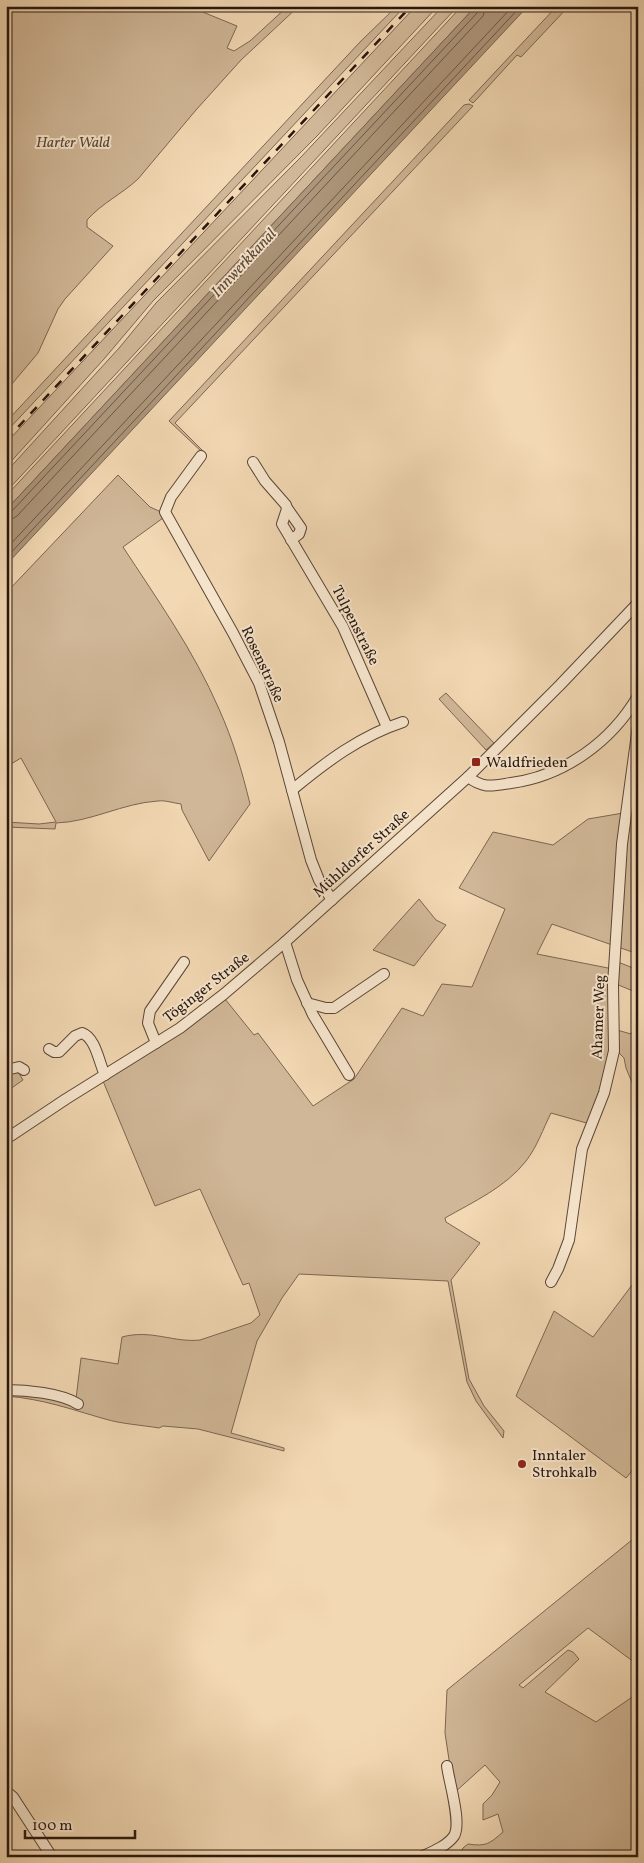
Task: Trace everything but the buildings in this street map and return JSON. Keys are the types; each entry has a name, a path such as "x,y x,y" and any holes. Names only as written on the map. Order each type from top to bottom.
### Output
{"street":[{"name":"Rosenstraße","path":"201,456 171,496 165,512 254,674 276,735 310,860 319,880 332,900"},
{"path":"253,462 301,528 299,534 291,540"},
{"name":"Tulpenstraße","path":"287,508 282,524 343,627 387,727"},
{"name":"Mühldorfer Straße","path":"274,952 468,777 535,711 638,604"},
{"path":"468,777 485,786 514,783 556,771 573,762 595,746 637,702"},
{"path":"292,790 345,749 387,727 402,722"},
{"name":"Ahamer Weg","path":"551,1282 569,1240 582,1149 604,1093 612,1061 615,1038 613,985 622,844 635,776 638,726"},
{"path":"285,942 307,1003 320,1029 349,1075"},
{"name":"Töginger Straße","path":"6,1139 202,1012 274,952"},
{"name":"Töginger Straße","path":"156,1043 148,1018 150,1011 184,962"},
{"path":"307,1003 334,1008 384,974"},
{"path":"49,1048 54,1052 59,1052 75,1036 82,1033 91,1039 105,1075"},
{"path":"6,1070 19,1067 24,1070"},
{"path":"6,1390 38,1392 73,1400 78,1404"},
{"path":"421,1857 445,1844 454,1837 457,1830 448,1766"},
{"path":"6,1791 13,1797 52,1857"}],"green space":[{"name":"Harter Wald","path":"6,6 188,6 237,26 227,48 234,51 250,41 288,6 299,6 241,60 138,179 87,220 87,227 113,246 65,299 58,309 38,353 6,391"},
{"path":"397,6 405,6 6,432 6,422 360,42"},
{"path":"416,6 438,6 317,136 153,301 104,359 6,467 6,443"},
{"path":"443,6 458,6 6,492 6,472 120,347 156,303 300,158"},
{"path":"462,6 476,6 6,510 6,496"},
{"path":"557,6 569,6 521,57 517,55 473,103 469,100"},
{"path":"469,104 473,106 175,423 203,453 169,421 464,105"},
{"path":"118,475 150,507 159,511 163,518 123,547 174,626 209,688 233,744 250,804 209,861 182,810 181,804 166,801 145,802 82,819 56,823 55,829 6,827 6,822 39,824 56,822 21,758 6,767 6,593"},
{"path":"446,693 494,743 486,750 439,699"},
{"path":"638,781 638,954 552,924 537,954 613,969 613,1044 590,1124 551,1113 540,1138 526,1161 509,1179 445,1218 446,1222 480,1243 451,1280 469,1379 484,1406 504,1431 503,1438 476,1401 467,1382 448,1281 299,1274 282,1298 257,1341 231,1433 284,1448 284,1451 198,1429 163,1426 159,1428 125,1423 44,1402 6,1396 6,1392 76,1399 81,1358 118,1364 122,1337 153,1335 181,1340 200,1340 251,1323 260,1315 249,1283 243,1285 200,1189 155,1206 103,1081 225,999 254,1035 258,1033 313,1106 354,1079 402,1008 423,1016 442,984 472,987 505,909 459,888 493,832 553,845 588,819 629,812 633,784"},
{"path":"419,899 436,920 446,925 414,966 373,950"},
{"path":"618,962 638,970 638,993 616,984"},
{"path":"638,1024 638,1097 624,1058 619,1053 617,1030 631,1034"},
{"path":"17,1070 23,1080 6,1092 6,1072"},
{"path":"638,1277 638,1464 626,1478 516,1396 554,1311 593,1337"},
{"path":"638,1535 638,1665 588,1628 519,1685 523,1688 568,1650 573,1652 579,1659 545,1692 596,1722 638,1693 638,1857 458,1857 463,1848 468,1844 480,1845 488,1843 503,1832 498,1814 483,1820 483,1804 492,1795 500,1782 485,1765 454,1793 445,1733 447,1690"}],"water":[{"name":"Innwerkkanal","path":"476,6 528,6 6,565 6,510"}],"railway":[{"path":"6,440 411,6"}],"place":[{"name":"Waldfrieden","path":"476,762"},
{"name":"Inntaler Strohkalb","path":"522,1464"}]}
